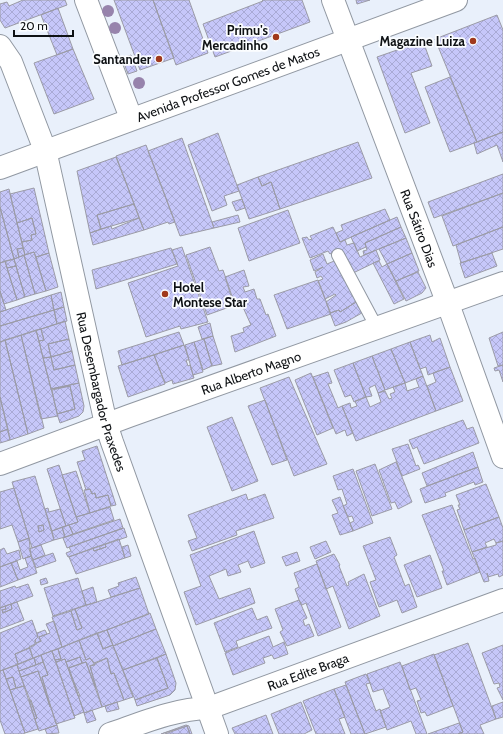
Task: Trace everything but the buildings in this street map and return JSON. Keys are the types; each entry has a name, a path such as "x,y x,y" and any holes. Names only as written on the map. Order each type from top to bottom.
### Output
{"street":[{"path":"86,0 131,118"},
{"name":"Rua Sátiro Dias","path":"333,0 346,40 448,304 502,453"},
{"name":"Avenida Professor Gomes de Matos","path":"0,168 131,118 456,0"},
{"name":"Rua Desembargador Praxedes","path":"0,46 11,62 45,150 106,424 209,708 217,734"},
{"name":"Rua Alberto Magno","path":"0,464 106,424 448,304 503,283"},
{"name":"Rua Edite Braga","path":"110,734 191,708 209,708 503,600"}],"lane":[{"path":"338,255 378,328"}],"place":[{"name":"Primu's Mercadinho","path":"276,37"},
{"name":"Magazine Luiza","path":"473,41"},
{"name":"Santander","path":"159,59"},
{"name":"Hotel Montese Star","path":"165,294"}]}
